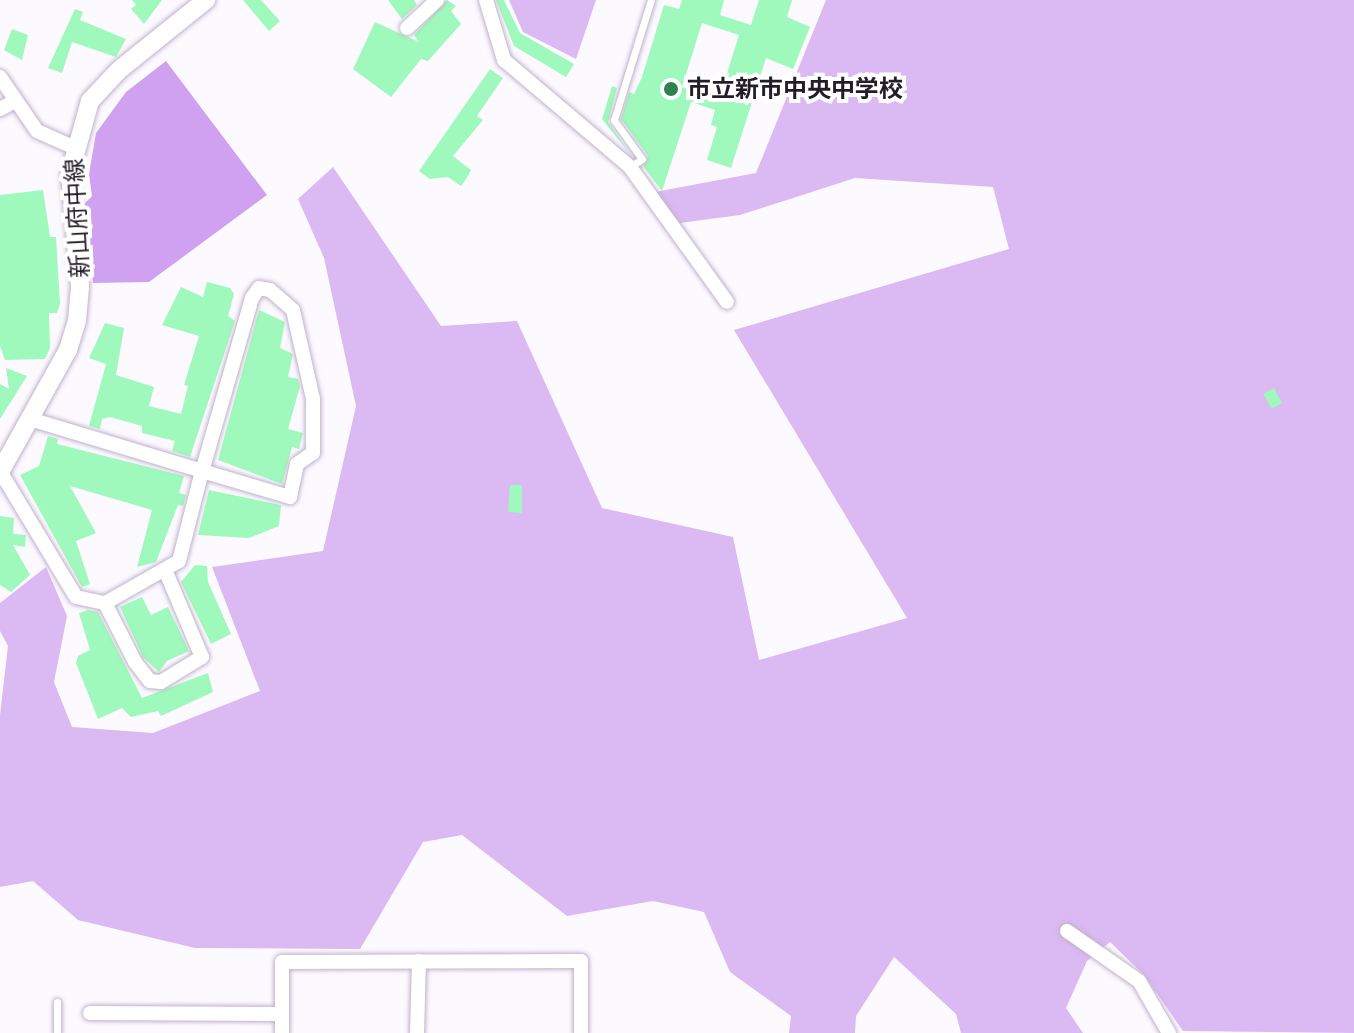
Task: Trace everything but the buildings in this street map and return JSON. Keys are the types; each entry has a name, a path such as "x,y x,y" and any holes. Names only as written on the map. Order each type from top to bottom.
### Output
{"main road":[{"name":"新山府中線","path":"0,472 68,350 77,321 80,286 70,173 73,147 90,101 119,70 206,0"}],"street":[{"path":"407,28 437,0"},
{"path":"486,0 504,60 630,167 727,302"},
{"path":"0,77 37,131 73,147"},
{"path":"0,109 15,101"},
{"path":"0,472 76,597 105,603 166,572 179,561 202,471 252,298 259,288 270,290 293,310 313,399 313,453 297,464 290,497 202,471 30,419"},
{"path":"105,603 135,662 150,681 161,682 202,657 166,572"},
{"path":"1067,931 1139,981 1169,1033"},
{"path":"417,1033 419,961"},
{"path":"282,1033 282,962 581,961 581,1033"},
{"path":"90,1013 282,1014"}],"lane":[{"path":"630,167 642,159 614,120 651,0"},
{"path":"57,1002 57,1033"}],"shaded area":[{"path":"509,0 596,0 576,59 523,32"},
{"path":"826,0 1354,0 1354,1033 1183,1031 1144,975 1110,942 1087,961 1066,1008 1083,1033 961,1033 956,1014 894,957 856,1016 855,1033 789,1033 791,1016 730,972 704,912 653,901 567,916 462,835 423,842 360,949 195,948 78,920 33,881 0,887 0,715 8,646 0,631 0,603 46,567 67,616 54,682 72,727 153,733 260,691 212,567 323,551 356,406 324,258 298,199 333,167 441,326 517,321 602,508 733,537 759,660 907,618 734,330 1009,249 993,187 855,178 740,215 680,223 655,192 756,173"},
{"path":"166,61 267,195 149,282 93,283 85,203 92,196 89,174 96,133 126,92"}],"place":[{"name":"市立新市中央中学校","path":"671,89"}]}
